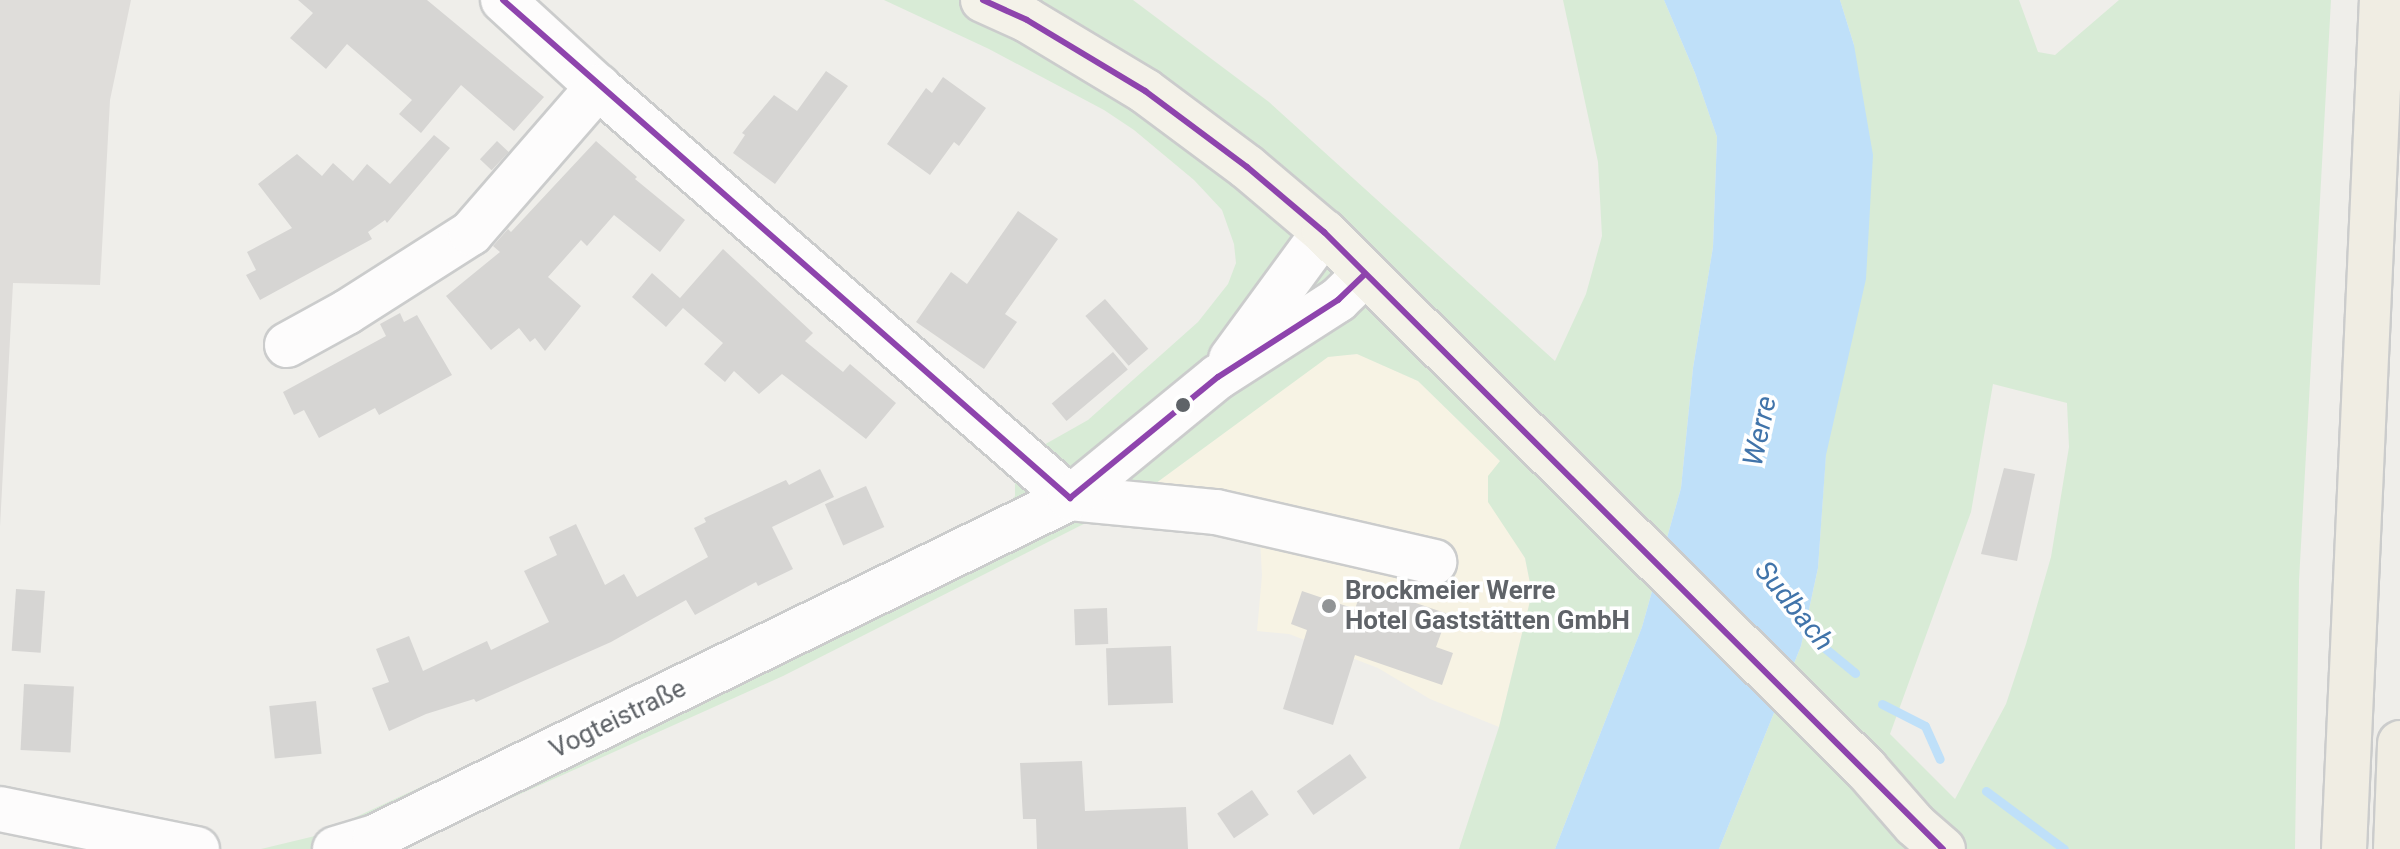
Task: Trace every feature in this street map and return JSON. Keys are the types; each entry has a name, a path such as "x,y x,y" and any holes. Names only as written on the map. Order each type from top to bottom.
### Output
{"highway":[{"path":"2344,849 2382,0"},
{"path":"2396,849 2400,743"}],"main road":[{"path":"983,0 1027,20 1145,91 1247,167 1324,232 1866,769 1915,825 1943,849"}],"street":[{"path":"503,0 598,87 1070,498 1216,512 1434,562"},
{"path":"287,345 347,312 471,233 598,87"},
{"name":"Vogteistraße","path":"1218,377 1324,232"},
{"name":"Vogteistraße","path":"335,849 375,837 1070,498 1218,377 1338,300 1365,274"},
{"path":"0,809 197,849"}],"shaded area":[{"path":"0,0 131,0 110,100 100,285 13,283 0,527"},
{"path":"1358,354 1418,381 1500,461 1510,532 1525,558 1532,593 1499,727 1430,699 1378,668 1289,634 1257,631 1262,575 1260,540 1137,497 1328,356"}],"green space":[{"path":"884,0 1133,0 1269,102 1555,361 1586,294 1602,236 1598,162 1563,0 1664,0 1695,73 1717,137 1713,247 1693,368 1681,488 1642,627 1555,849 1459,849 1499,727 1532,593 1525,558 1488,502 1488,476 1500,461 1418,381 1357,354 1328,357 1137,497 783,676 398,849 261,849 315,836 766,627 1006,506 1015,496 1015,471 1042,446 1088,420 1198,322 1228,284 1236,263 1234,244 1222,210 1194,180 1134,130 1104,110 989,49"},
{"path":"1840,0 2019,0 2038,52 2055,55 2119,0 2331,0 2299,581 2295,849 1719,849 1801,646 1818,568 1854,45","holes":["1993,384 2067,403 2069,447 2051,557 2006,704 1955,799 1890,734 1971,512"]}],"water":[{"name":"Werre","path":"1664,0 1840,0 1854,45 1873,155 1866,279 1826,455 1818,568 1801,646 1719,849 1555,849 1642,627 1681,488 1693,368 1713,247 1717,137 1695,73"}],"building":[{"path":"298,0 427,0 544,97 514,131 461,85 421,133 399,114 412,100 347,44 326,69 290,38 313,13"},
{"path":"826,71 848,86 775,184 733,153 745,135 742,133 774,95 797,111"},
{"path":"943,77 986,108 959,146 954,142 930,175 887,144 926,88 932,93"},
{"path":"434,135 450,148 387,223 385,220 368,232 372,239 260,300 246,275 256,270 247,252 292,228 258,184 297,154 322,176 333,163 353,181 367,164 390,184"},
{"path":"497,141 509,152 492,170 480,159"},
{"path":"596,141 637,177 635,179 685,220 660,252 614,215 587,246 581,240 548,277 581,306 545,351 535,338 530,342 519,328 491,350 446,296 500,252 493,246 508,229 511,232"},
{"path":"1018,211 1058,239 1005,314 1017,322 984,369 916,322 951,272 967,284"},
{"path":"723,249 813,333 805,341 843,372 850,364 896,403 866,439 782,374 759,394 734,371 725,382 704,364 723,343 683,308 666,327 632,297 652,273 680,298"},
{"path":"1105,299 1148,349 1129,366 1085,316"},
{"path":"400,313 404,322 417,315 452,375 379,415 375,408 319,438 304,410 294,415 283,392 386,336 380,324"},
{"path":"1113,352 1128,370 1067,421 1052,403"},
{"path":"2004,468 2035,474 2017,561 1981,554"},
{"path":"820,469 834,497 772,527 793,569 758,586 756,582 695,615 686,600 611,642 476,702 474,699 426,714 389,731 372,688 389,682 376,649 409,636 423,671 487,641 491,650 549,622 524,571 557,555 549,537 576,524 605,585 624,574 637,597 708,557 694,528 706,522 704,518 786,480 789,485"},
{"path":"866,486 884,527 843,545 825,504"},
{"path":"1363,585 1448,614 1436,647 1453,653 1442,685 1355,655 1333,725 1283,709 1307,630 1291,624 1302,591 1355,609"},
{"path":"16,589 45,591 41,653 12,651"},
{"path":"1107,608 1108,644 1075,645 1074,609"},
{"path":"1171,646 1173,703 1108,705 1106,648"},
{"path":"24,684 74,687 70,753 21,750"},
{"path":"316,701 322,754 275,759 269,706"},
{"path":"1350,754 1367,778 1313,815 1297,791"},
{"path":"1082,761 1085,811 1186,807 1188,849 1037,849 1036,819 1023,819 1020,763"},
{"path":"1252,790 1269,815 1234,838 1217,813"}],"waterway":[{"name":"Sudbach","path":"1799,612 1815,640 1855,673"},
{"name":"Sudbach","path":"1882,704 1925,726 1940,759"},
{"name":"Sudbach","path":"1986,791 2064,849"}],"transit line":[{"path":"503,0 1070,498"},
{"path":"983,0 1027,20 1145,91 1247,167 1324,232 1943,849"},
{"path":"1070,498 1218,377 1338,300 1365,274"}],"place":[{"name":"Brockmeier Werre Hotel Gaststätten GmbH","path":"1329,606"}]}
